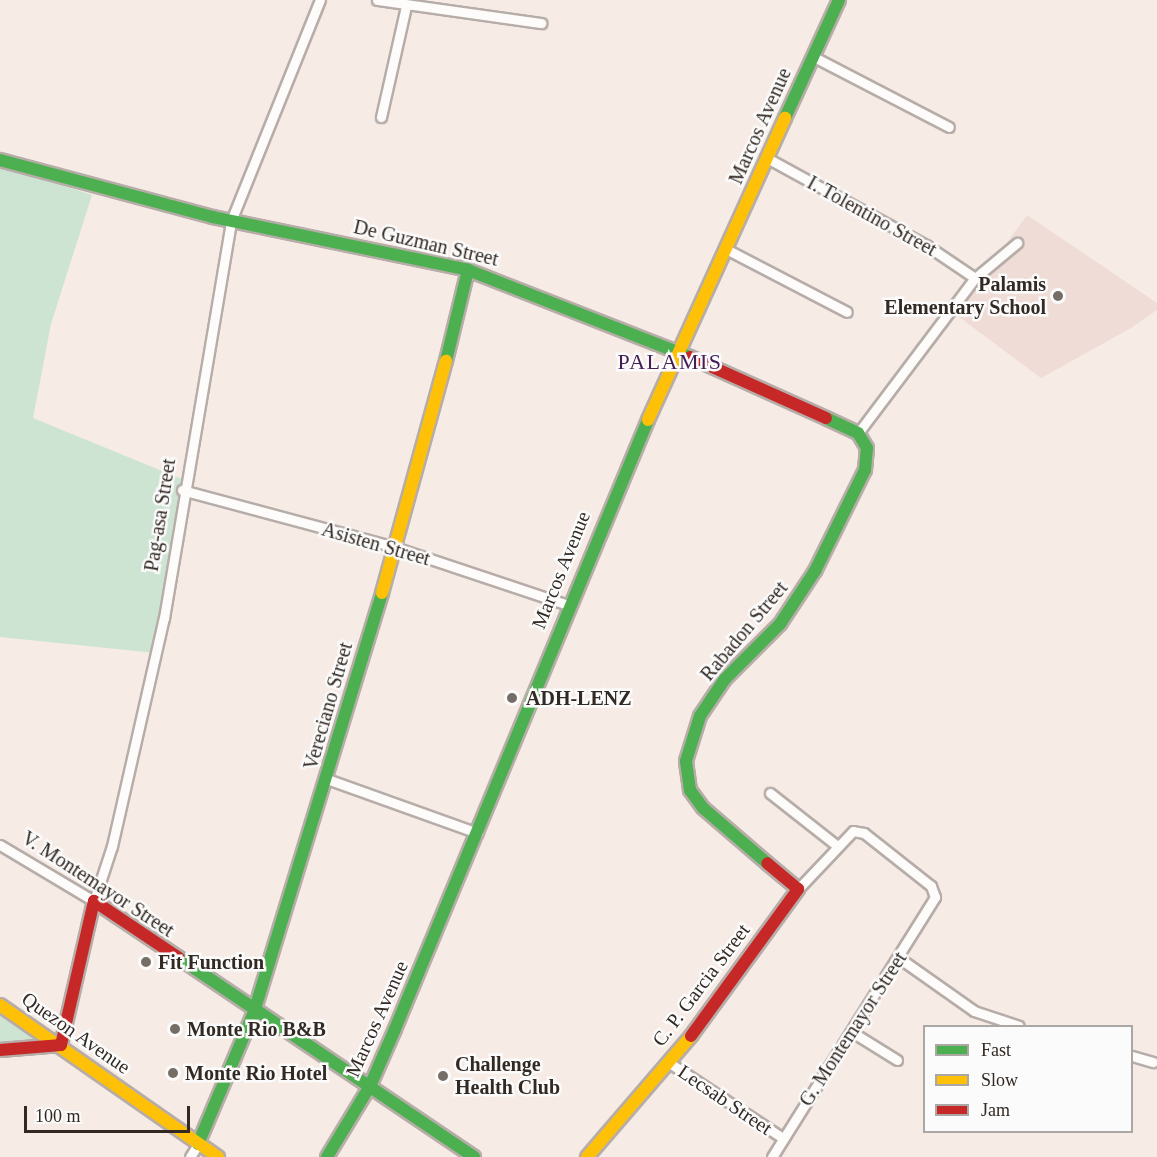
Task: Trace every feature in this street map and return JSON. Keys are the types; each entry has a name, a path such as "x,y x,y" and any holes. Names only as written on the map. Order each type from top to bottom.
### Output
{"street":[{"name":"Pag-asa Street","path":"61,1045 94,901 112,846 164,618 182,490 231,221 320,0"},
{"path":"377,0 406,6 541,23"},
{"name":"Marcos Avenue","path":"327,1157 370,1086 478,833 568,605 678,352 812,56 840,0"},
{"path":"381,117 406,6"},
{"path":"812,56 949,127"},
{"name":"I. Tolentino Street","path":"767,158 890,224 975,278"},
{"name":"De Guzman Street","path":"0,160 231,221 468,270 678,352 858,433"},
{"path":"858,433 975,278 1017,243"},
{"path":"726,249 847,312"},
{"name":"Vereciano Street","path":"198,1144 254,1012 327,779 432,422 468,270"},
{"name":"Rabadon Street","path":"798,889 703,808 690,790 686,761 700,716 725,679 780,624 815,571 865,470 867,448 858,433"},
{"name":"Asisten Street","path":"182,490 394,547 568,605"},
{"path":"327,779 478,833"},
{"path":"770,793 836,845"},
{"name":"C. P. Garcia Street","path":"587,1157 668,1062 798,889 845,836 864,833 931,886 934,902"},
{"name":"V. Montemayor Street","path":"0,845 94,901 254,1012 370,1086 470,1156"},
{"name":"G. Montemayor Street","path":"772,1157 934,902"},
{"path":"899,958 975,1011 1016,1025"},
{"name":"Quezon Avenue","path":"0,1005 61,1045 218,1157"},
{"path":"852,1032 897,1060"},
{"path":"0,1050 61,1045"},
{"path":"1133,1057 1153,1062"},
{"name":"Lecsab Street","path":"668,1062 783,1138"},
{"path":"190,1157 198,1144"}],"shaded area":[{"name":"Palamis Elementary School","path":"1027,215 1157,303 1157,310 1131,328 1041,378 955,314"}],"green space":[{"path":"0,165 92,195 51,324 33,418 184,480 155,653 0,637"},
{"path":"0,1009 43,1038 0,1044"}],"traffic: fast":[{"path":"785,118 839,0"},
{"path":"0,160 213,217 468,270 690,357"},
{"path":"446,361 468,270"},
{"path":"767,863 703,808 690,790 686,761 700,716 725,679 780,624 815,571 865,470 867,448 858,433 826,418"},
{"path":"327,1157 370,1086 395,1029 648,420"},
{"path":"198,1144 254,1012 382,593"},
{"path":"179,958 474,1157"}],"traffic: slow":[{"path":"648,420 785,118"},
{"path":"382,593 446,361"},
{"path":"0,1005 218,1157"},
{"path":"587,1157 691,1036"}],"traffic: jam":[{"path":"690,357 826,418"},
{"path":"691,1036 798,889 767,863"},
{"path":"0,1050 61,1045 94,901 179,958"}],"place":[{"name":"Palamis Elementary School","path":"1058,296"},
{"name":"ADH-LENZ","path":"512,698"},
{"name":"Fit Function","path":"146,962"},
{"name":"Monte Rio B&B","path":"175,1029"},
{"name":"Monte Rio Hotel","path":"173,1073"},
{"name":"Challenge Health Club","path":"443,1076"}],"district":[{"name":"PALAMIS","path":"670,362"}]}
